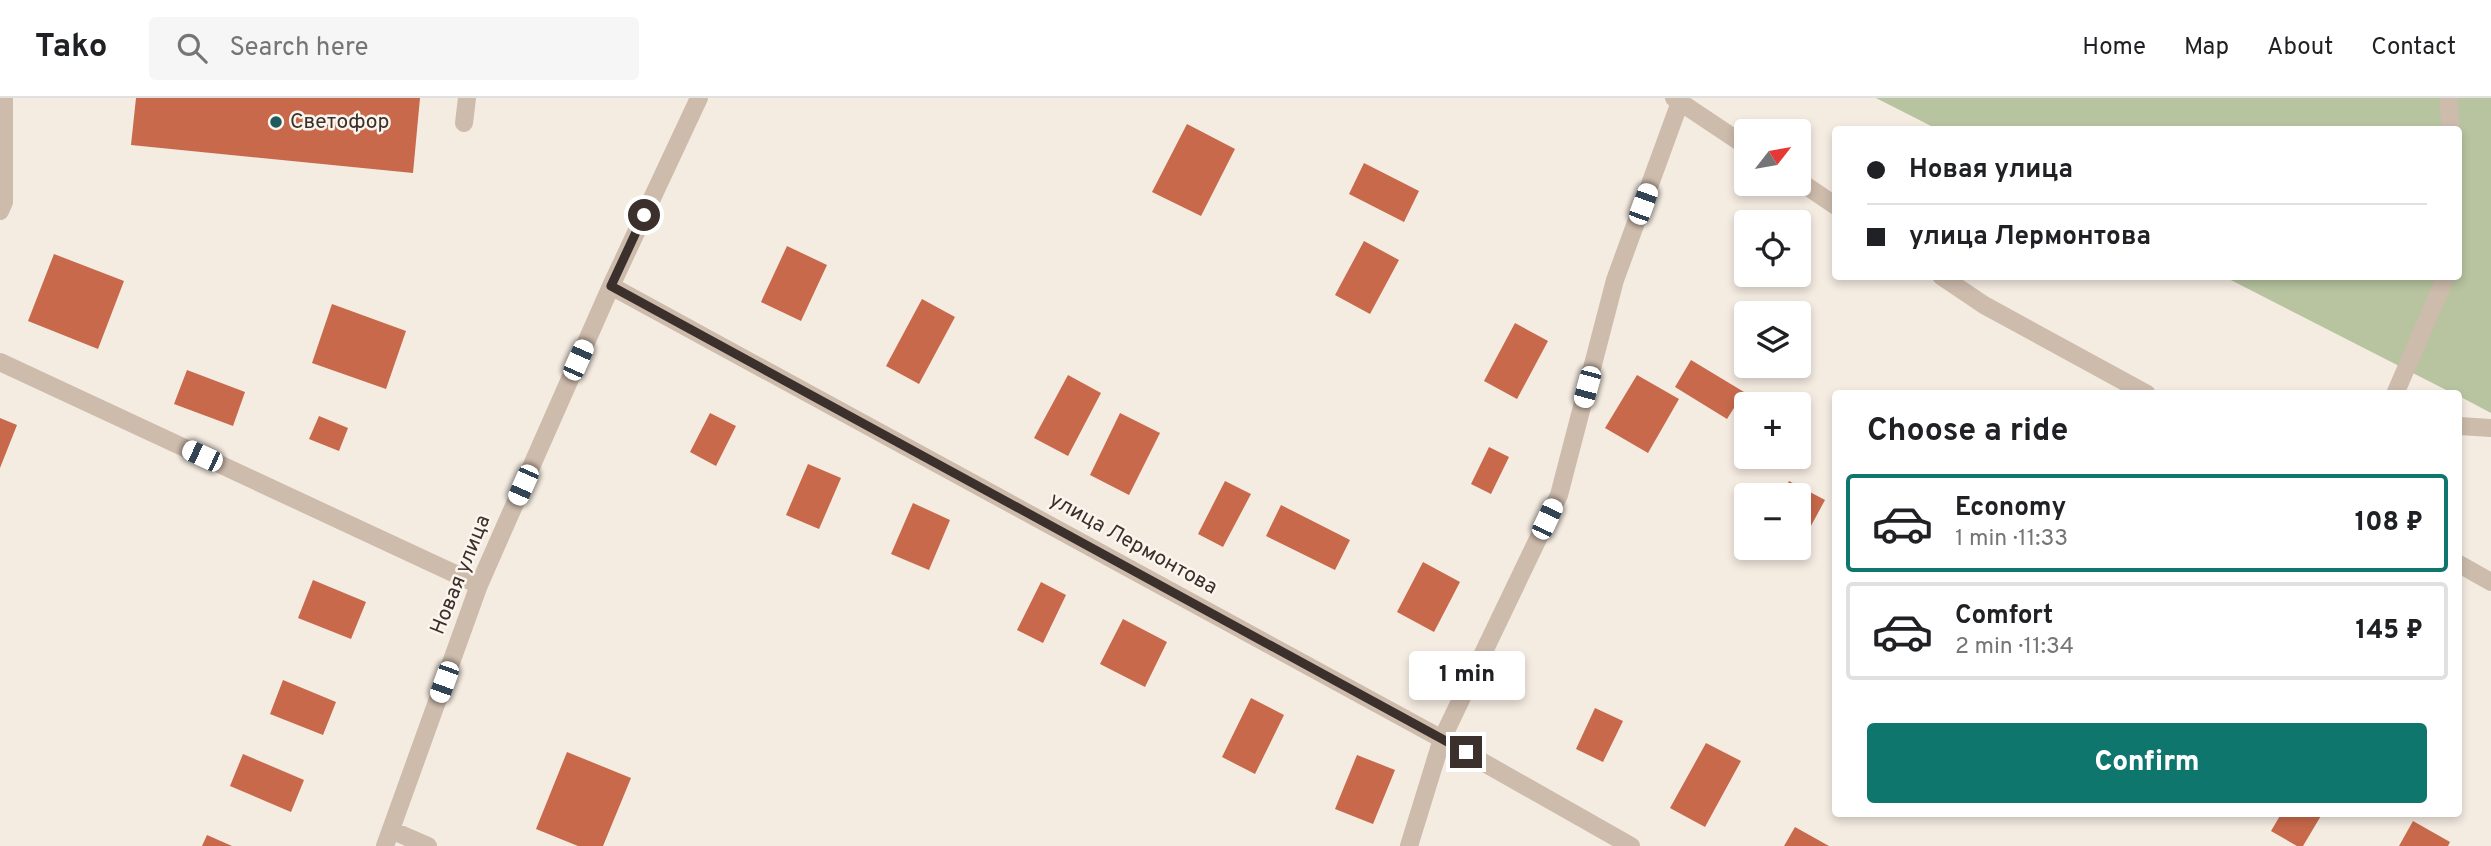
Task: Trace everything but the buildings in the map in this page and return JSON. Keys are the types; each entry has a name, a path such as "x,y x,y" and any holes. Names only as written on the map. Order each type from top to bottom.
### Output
{"street":[{"path":"0,211 4,202 4,98"},
{"path":"464,123 467,98"},
{"name":"Новая улица","path":"388,838 479,584 611,286 699,98"},
{"path":"2448,98 2451,126"},
{"path":"1409,846 1442,739 1559,495 1615,280 1677,100 1734,138"},
{"path":"1811,189 1832,203"},
{"path":"1947,280 1984,305 2140,390"},
{"path":"2397,390 2444,280"},
{"name":"улица Лермонтова","path":"611,286 1442,739 1631,846"},
{"path":"0,362 479,584"},
{"path":"2462,426 2491,428"},
{"path":"2462,566 2491,582"},
{"path":"388,838 428,846"}],"green space":[{"path":"1876,98 2491,98 2491,413 2462,398 2462,390 2446,390 2231,280 2462,280 2462,126 1931,126"}],"place":[{"name":"Светофор","path":"276,122"}],"route":[{"path":"644,215 611,286 1466,752"}]}
